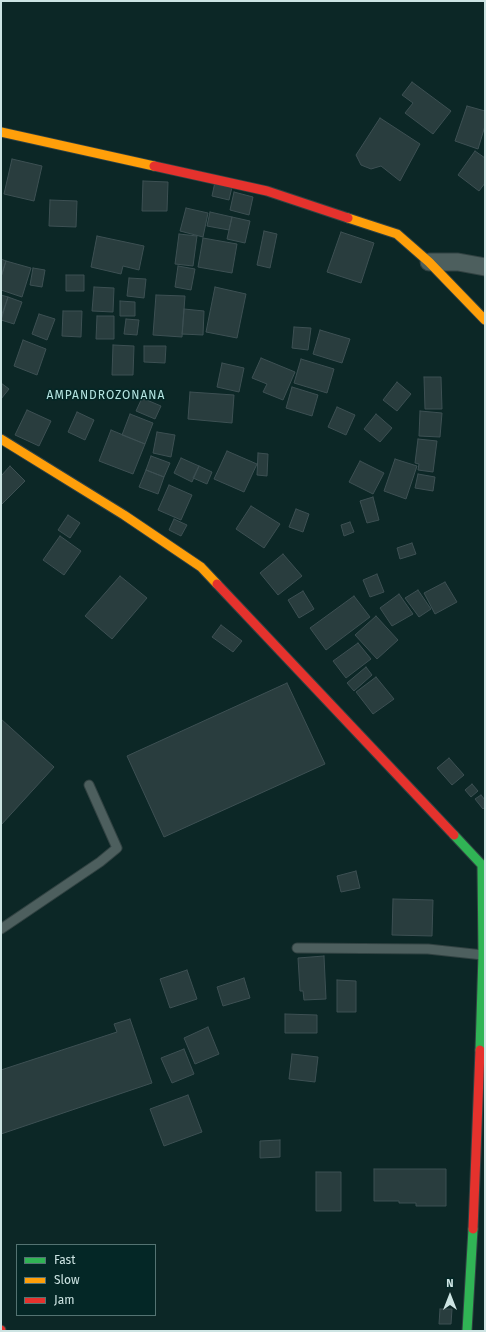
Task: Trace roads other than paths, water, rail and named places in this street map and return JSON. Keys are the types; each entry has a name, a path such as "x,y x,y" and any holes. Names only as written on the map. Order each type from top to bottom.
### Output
{"street":[{"path":"1,132 267,191 397,234 429,262 485,320"},
{"path":"429,262 458,262 485,267"},
{"path":"1,439 124,515 201,567 484,865 483,955 473,1228 467,1331"}],"lane":[{"path":"1,929 100,862 117,848 89,785"},
{"path":"297,948 428,949 483,955"}],"district":[{"name":"AMPANDROZONANA","path":"106,396"}]}
